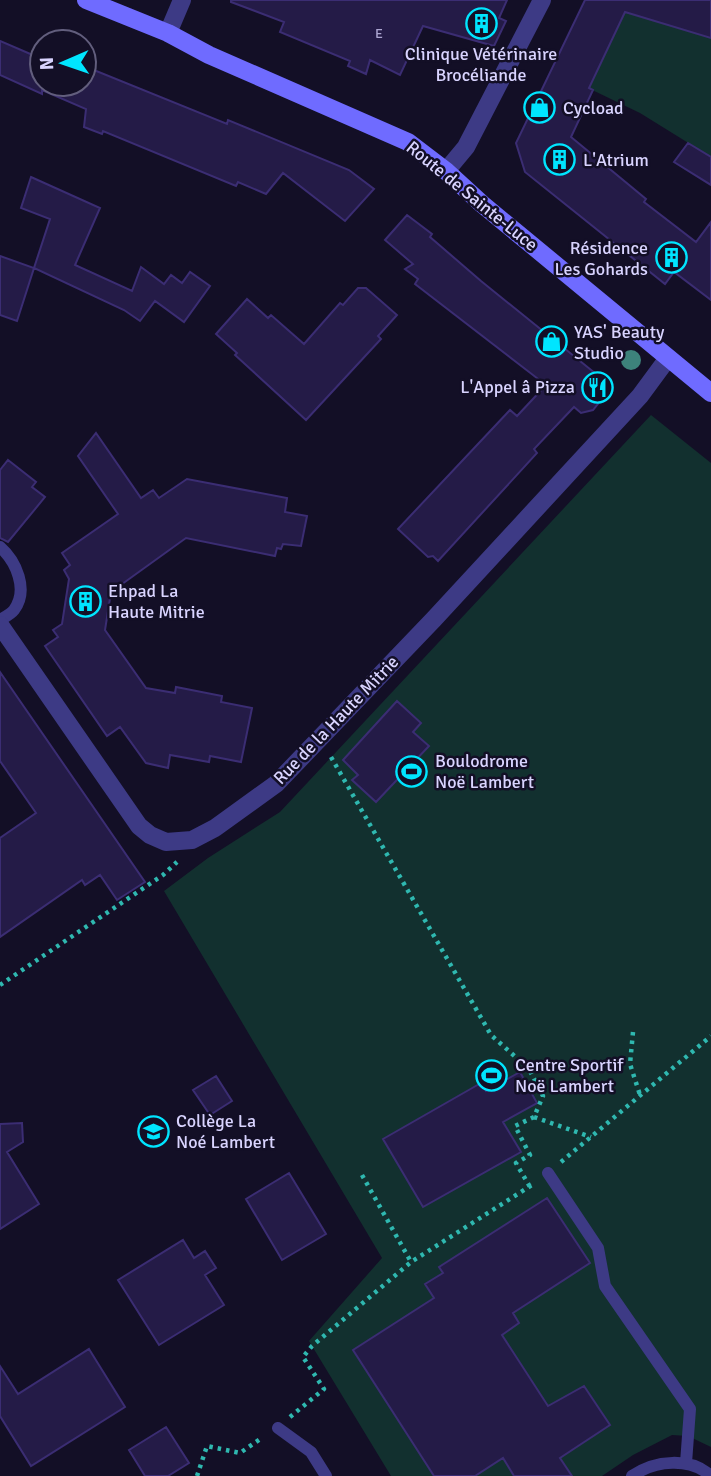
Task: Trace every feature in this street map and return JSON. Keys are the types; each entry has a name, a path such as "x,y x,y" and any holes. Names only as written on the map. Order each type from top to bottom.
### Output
{"street":[{"name":"Route de Sainte-Luce","path":"86,0 167,33 209,55 408,142 711,393"},
{"path":"167,33 182,0"},
{"path":"446,171 466,147 542,0"},
{"name":"Rue de la Haute Mitrie","path":"0,623 134,819 158,840 192,840 215,828 276,784 434,620 640,396 668,358"}],"lane":[{"path":"0,547 9,554 21,587 19,601 0,623"},
{"path":"548,1173 598,1248 605,1286 690,1409 685,1464"},
{"path":"278,1428 311,1452 326,1476"},
{"path":"632,1476 663,1464 685,1464 702,1468 711,1476"}],"path":[{"path":"315,743 331,757 491,1035 529,1069 543,1096 534,1117 515,1126 530,1155 516,1163 530,1187"},
{"path":"0,985 163,875 181,858"},
{"path":"633,1032 630,1064 640,1095"},
{"path":"197,1476 206,1446 240,1453 278,1428 324,1389 303,1357 312,1346 411,1262 530,1187 711,1036"},
{"path":"534,1117 591,1136"},
{"path":"362,1175 411,1262"}],"green space":[{"path":"621,11 711,38 711,157 640,113 586,87 602,60"},
{"name":"Centre Sportif Noë Lambert","path":"651,415 711,463 711,1447 688,1436 672,1435 633,1455 602,1476 391,1476 309,1341 382,1258 164,891 208,858 280,812"}],"building":[{"path":"231,0 507,0 499,18 506,21 494,46 423,26 400,75 370,60 366,74 348,66 350,61 280,32 284,22"},
{"path":"585,0 711,0 711,38 625,12 589,88 593,90 571,137 646,199 644,202 696,242 711,222 711,300 674,272 665,284 525,172 516,143"},
{"path":"0,41 28,53 28,88 0,75"},
{"path":"98,72 227,124 228,120 349,170 374,189 345,221 283,173 266,194 238,182 236,186 103,131 102,134 84,127 86,109 61,98 98,98"},
{"path":"688,143 711,157 711,185 674,162"},
{"path":"31,177 100,208 75,265 132,291 141,267 164,284 171,275 182,283 190,272 210,286 184,322 155,301 140,321 124,310 34,268 50,219 21,208"},
{"path":"407,215 432,234 430,237 481,281 601,378 599,382 609,390 593,410 581,413 574,407 534,449 537,453 438,561 433,556 428,557 398,529 510,410 517,416 546,385 415,284 418,279 405,269 413,264 385,240"},
{"path":"0,256 34,268 17,321 0,315"},
{"path":"358,288 366,288 397,315 378,336 381,339 306,420 216,334 247,299 268,318 271,315 304,344 340,303 343,305"},
{"name":"Ehpad La Haute Mitrie","path":"96,433 141,498 153,490 159,498 187,479 287,498 285,512 307,516 301,546 283,544 281,549 277,548 275,556 186,538 111,592 105,630 146,688 175,693 176,687 222,696 221,702 252,708 241,762 210,756 209,762 170,755 168,768 146,763 120,727 107,736 45,646 58,637 53,630 62,624 69,579 64,570 70,565 62,553 118,514 78,456"},
{"path":"8,460 36,482 32,487 45,497 8,542 0,538 0,470"},
{"path":"0,672 145,882 117,900 100,875 85,885 82,880 0,937 0,838 36,813 0,761"},
{"path":"397,701 421,723 413,732 429,746 376,802 352,780 358,775 343,760"},
{"path":"520,1072 537,1103 503,1122 521,1152 423,1207 383,1139 481,1083 486,1091"},
{"path":"216,1076 232,1101 210,1115 193,1090"},
{"path":"22,1123 23,1142 7,1152 39,1204 0,1229 0,1124"},
{"path":"289,1173 326,1234 282,1260 246,1199"},
{"path":"547,1198 590,1263 513,1313 519,1323 502,1335 548,1406 584,1386 610,1425 560,1458 572,1476 514,1476 503,1458 475,1476 434,1476 353,1350 434,1298 425,1284 443,1273 439,1267"},
{"path":"183,1240 194,1258 205,1251 216,1268 205,1275 224,1305 159,1345 118,1280"},
{"path":"89,1349 125,1407 31,1466 0,1416 0,1366 18,1394"},
{"path":"166,1427 189,1463 168,1476 145,1476 129,1450"}],"place":[{"name":"Clinique Vétérinaire Brocéliande","path":"481,24"},
{"name":"Cycload","path":"540,108"},
{"name":"L'Atrium","path":"560,160"},
{"name":"Résidence Les Gohards","path":"671,258"},
{"name":"YAS' Beauty Studio","path":"551,342"},
{"name":"L'Appel â Pizza","path":"598,387"},
{"name":"Ehpad La Haute Mitrie","path":"85,601"},
{"name":"Boulodrome Noë Lambert","path":"412,771"},
{"name":"Centre Sportif Noë Lambert","path":"492,1075"},
{"name":"Collège La Noé Lambert","path":"153,1131"}]}
